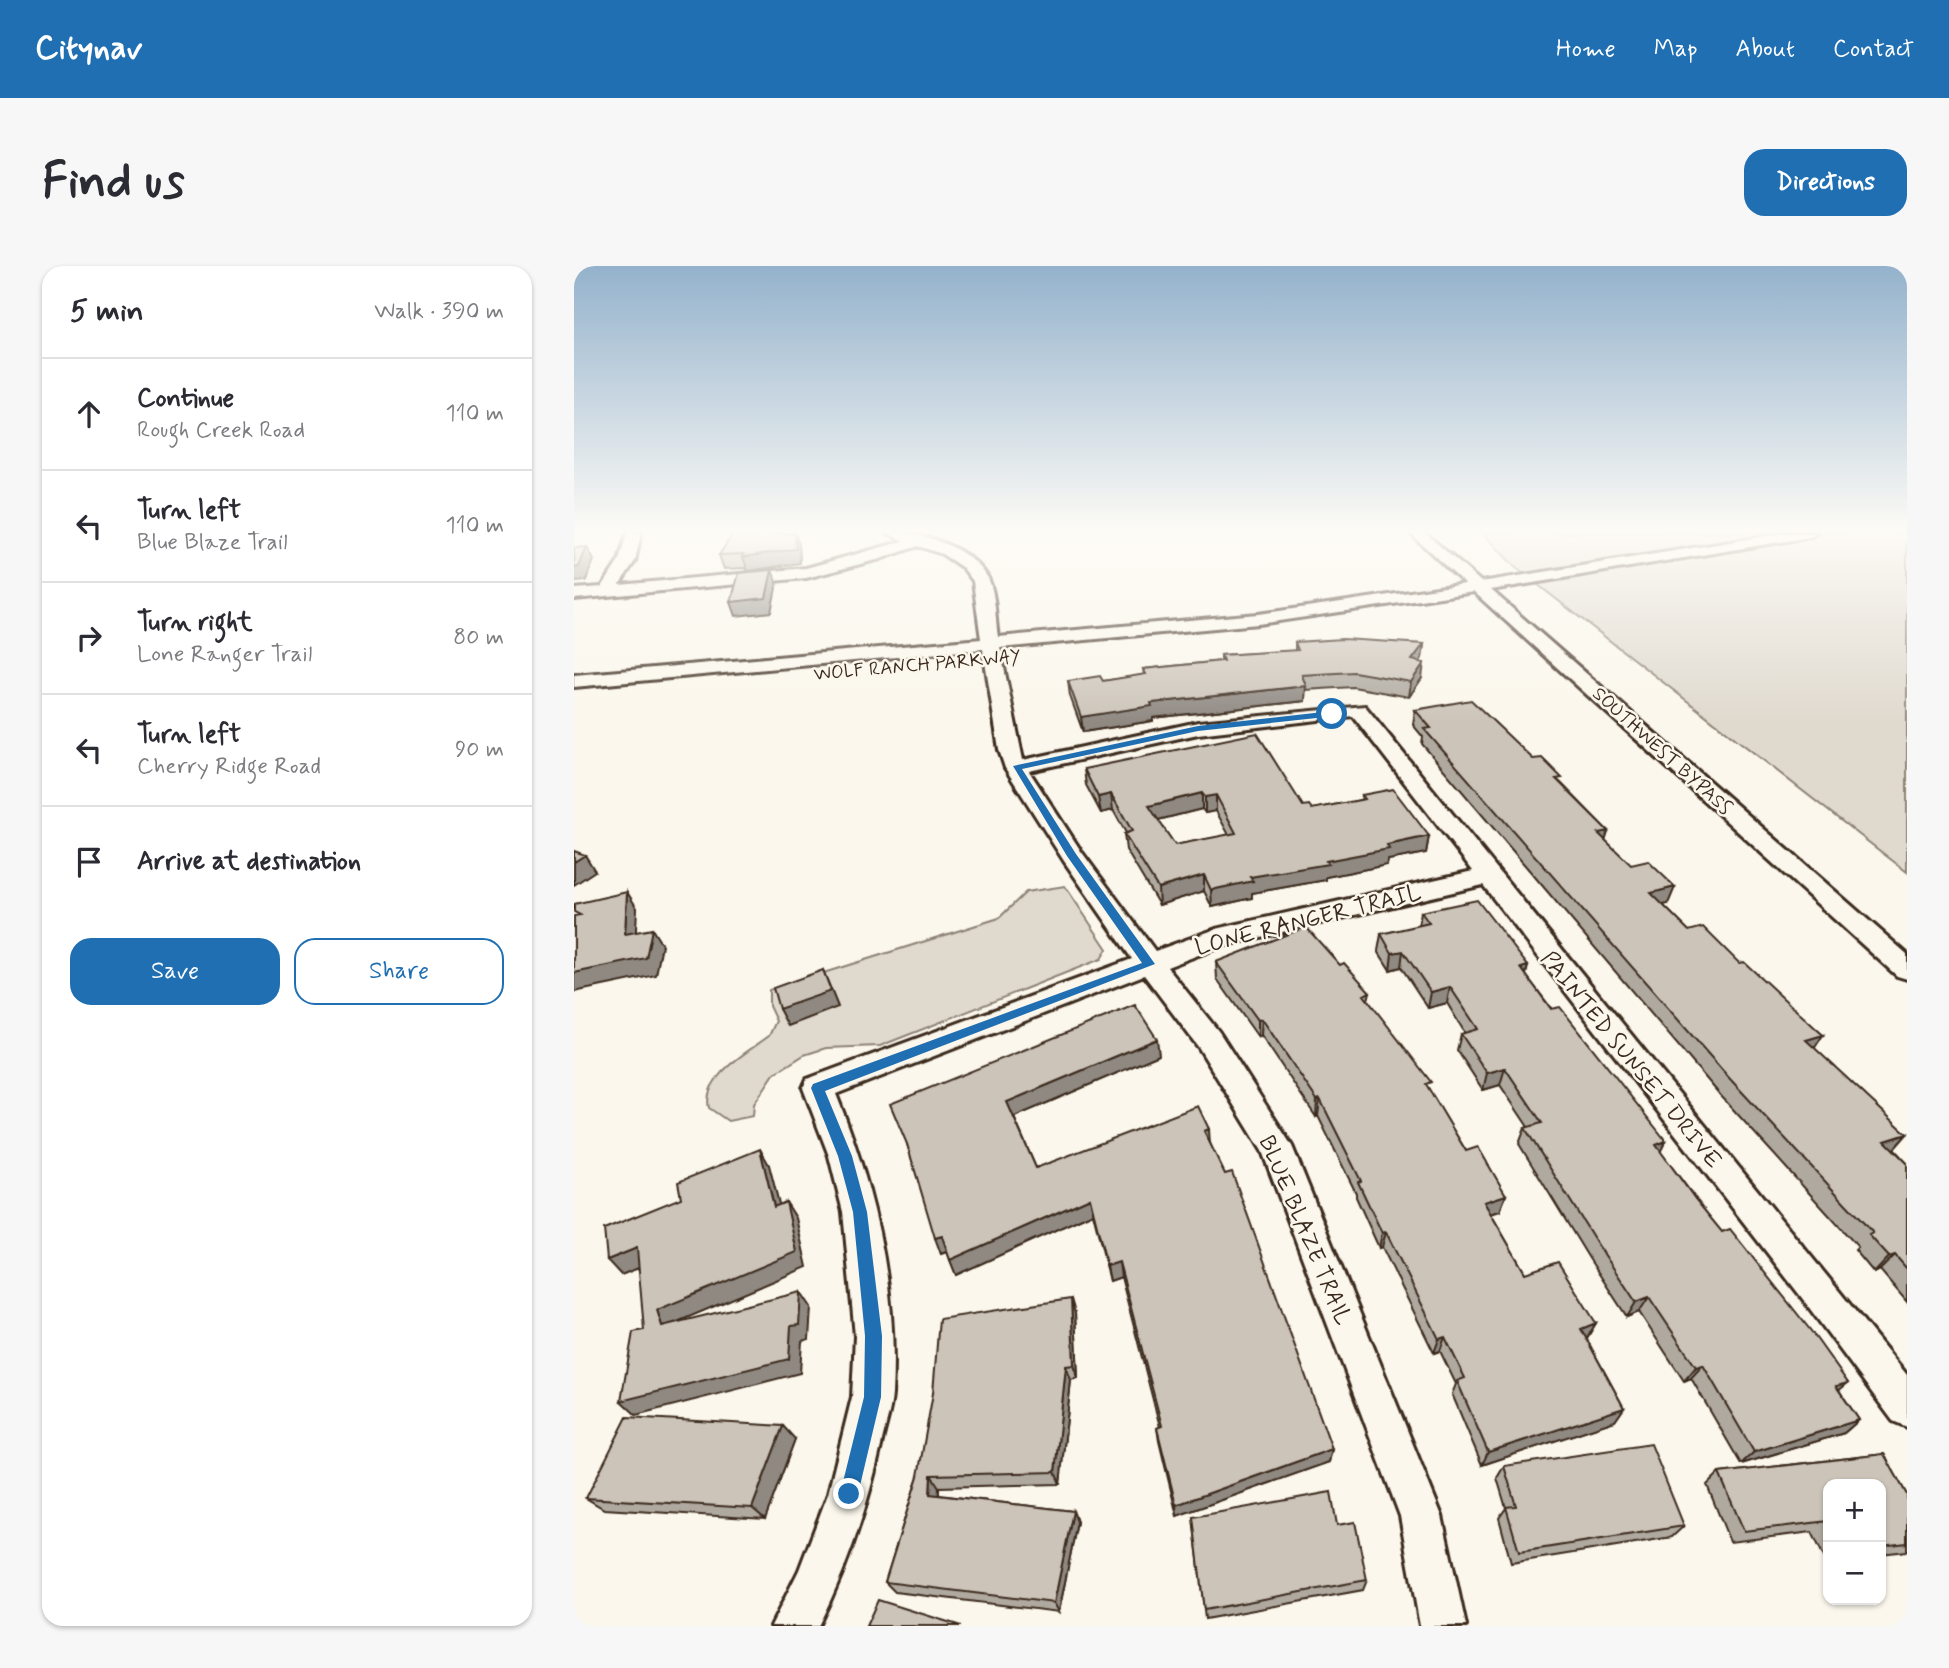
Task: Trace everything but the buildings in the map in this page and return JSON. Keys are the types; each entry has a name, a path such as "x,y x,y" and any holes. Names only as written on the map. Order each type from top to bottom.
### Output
{"street":[{"name":"BLUE BLAZE TRAIL","path":"984,596 1009,750 1016,768 1072,856 1209,1040 1276,1146 1421,1516 1443,1626"},
{"name":"WOLF RANCH PARKWAY","path":"574,681 992,650 1198,631 1258,619 1414,596"},
{"name":"SOUTHWEST BYPASS","path":"1490,596 1907,969"},
{"name":"WOLF RANCH PARKWAY","path":"574,697 992,650"},
{"name":"PAINTED SUNSET DRIVE","path":"1016,768 1198,729 1358,710 1487,876 1812,1282 1907,1407"},
{"name":"LONE RANGER TRAIL","path":"794,1626 816,1583 849,1494 872,1397 873,1336 860,1212 845,1156 817,1088 1229,934 1487,876"}],"shaded area":[{"path":"1553,596 1907,596 1907,872"},
{"path":"1065,886 1107,949 1101,959 880,1046 826,1048 804,1055 774,1074 754,1104 753,1116 728,1121 709,1108 708,1097 719,1076 728,1066 769,1036 776,1021 769,1006 769,990 999,918 1026,892"}],"route":[{"path":"849,1494 872,1397 873,1336 860,1212 845,1156 817,1088 1150,964 1072,856 1016,768 1198,729 1332,714"}]}
